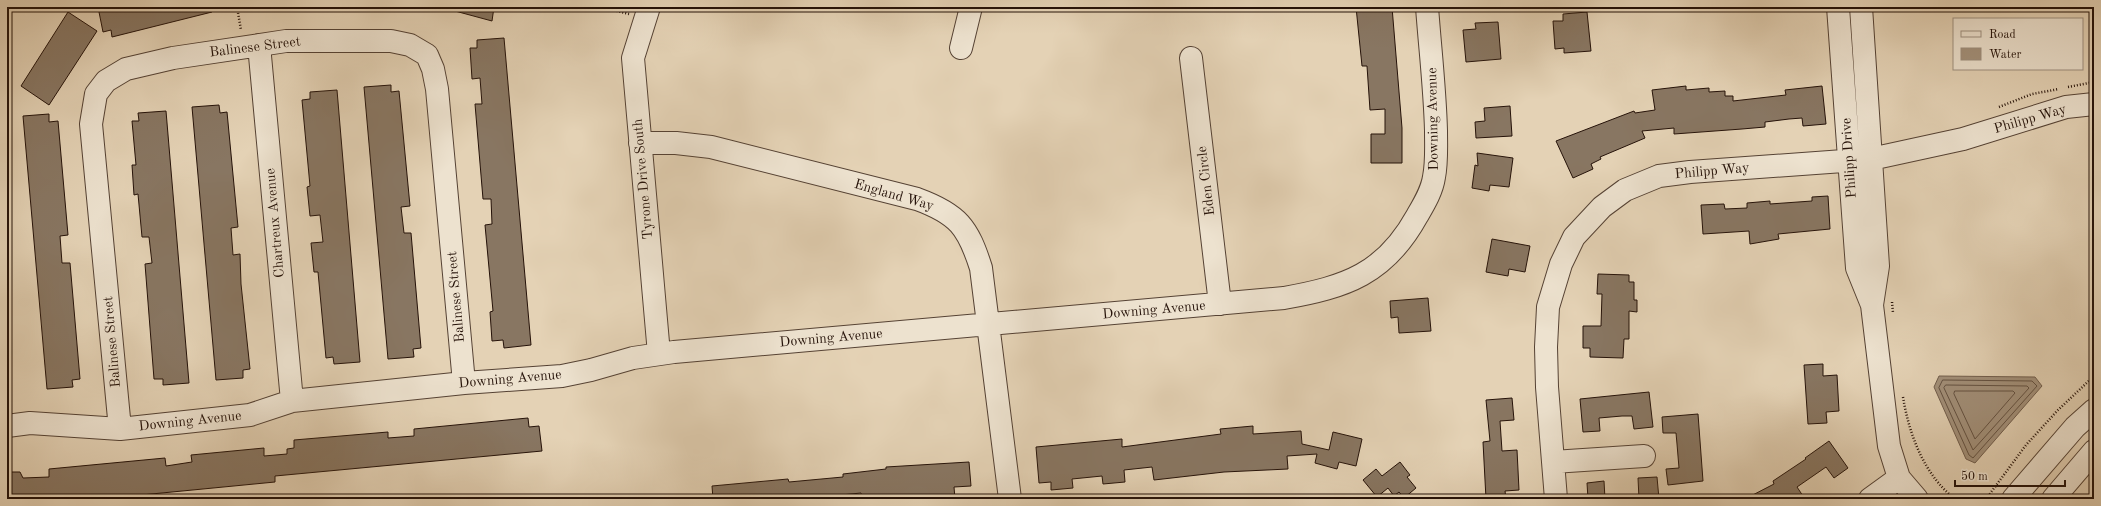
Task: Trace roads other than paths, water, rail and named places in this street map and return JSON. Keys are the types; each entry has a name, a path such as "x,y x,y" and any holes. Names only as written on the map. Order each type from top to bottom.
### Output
{"street":[{"path":"961,48 971,7"},
{"name":"Downing Avenue","path":"7,426 30,423 120,428 250,415 292,401 464,383 562,376 591,370 633,358 659,354 1220,304 1284,298 1321,292 1339,286 1378,265 1392,252 1412,225 1427,198 1434,178 1436,155 1435,112 1427,7"},
{"name":"Philipp Drive","path":"1838,7 1857,268 1872,306"},
{"name":"Philipp Drive","path":"1861,7 1878,266 1872,306 1885,423 1889,446 1899,478 1917,499"},
{"name":"Tyrone Drive South","path":"647,13 633,58 659,354"},
{"name":"Balinese Street","path":"120,428 91,124 96,94 106,81 126,69 250,41 391,41 410,45 427,55 433,69 437,89 464,383"},
{"name":"Chartreux Avenue","path":"250,41 292,401"},
{"name":"Eden Circle","path":"1191,58 1220,304"},
{"name":"Philipp Way","path":"1556,499 1547,386 1546,347 1548,308 1560,264 1574,237 1602,207 1625,190 1659,176 1690,172 1871,159 1963,139 2066,107 2094,104"},
{"name":"England Way","path":"640,143 676,143 711,146 917,199 940,208 956,219 973,244 981,268 1010,499"},
{"path":"2013,499 2075,427 2094,410"},
{"path":"2053,499 2094,451"},
{"path":"1554,462 1644,456"},
{"path":"1870,499 1899,478"}],"water":[{"path":"1939,376 2035,377 2042,386 1975,463 1966,459 1934,387"}]}
